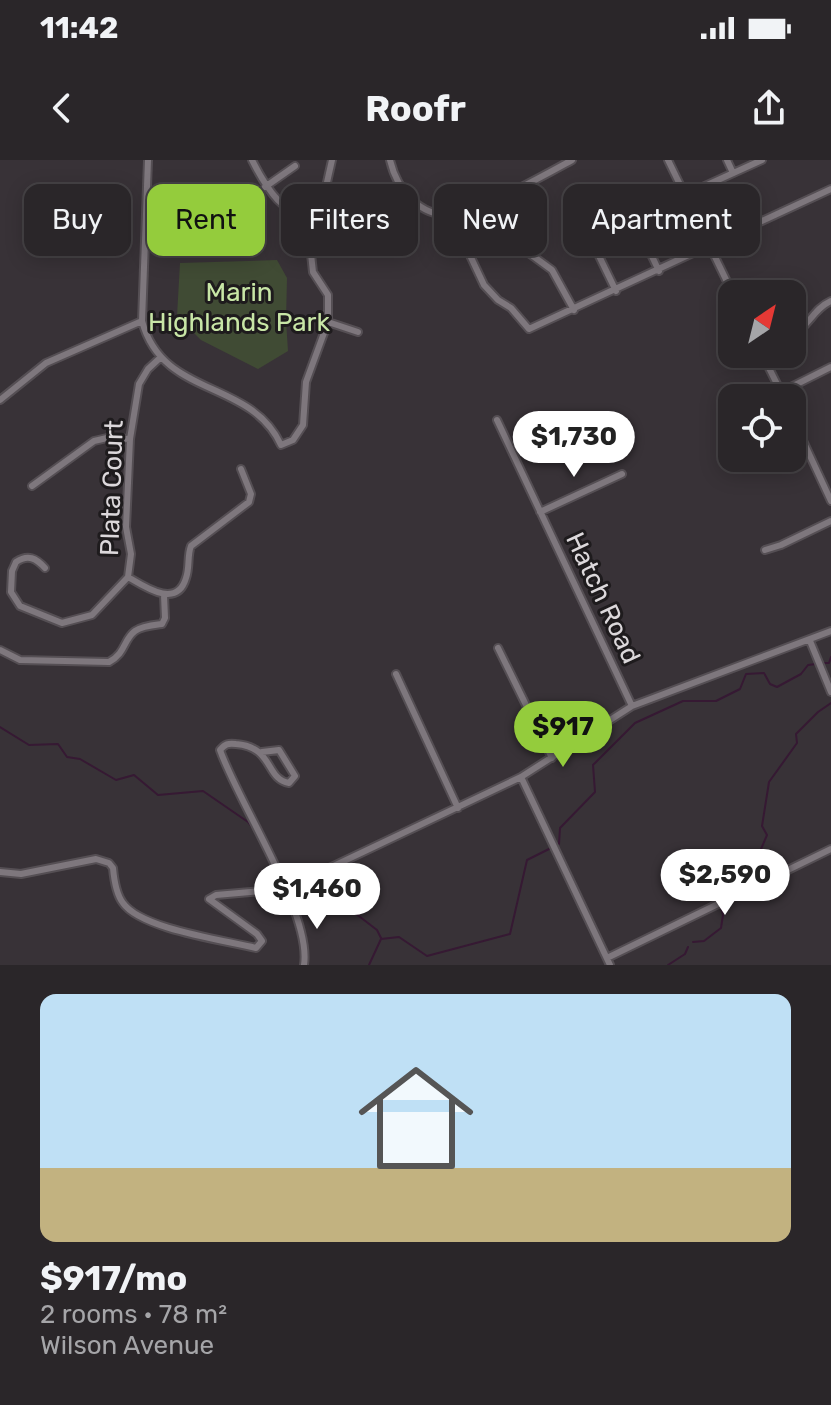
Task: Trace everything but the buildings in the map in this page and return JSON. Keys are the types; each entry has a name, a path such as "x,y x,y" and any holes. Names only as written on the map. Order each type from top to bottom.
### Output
{"street":[{"path":"148,160 148,184"},
{"path":"252,160 264,184"},
{"path":"326,184 332,160"},
{"path":"390,160 394,178 414,202 434,211"},
{"path":"522,184 572,160"},
{"path":"668,160 680,184"},
{"path":"727,160 733,173"},
{"path":"709,184 762,160"},
{"path":"281,204 265,187 295,166"},
{"path":"760,222 831,189"},
{"path":"147,228 142,321 150,344 179,375 212,387 266,420 281,445 293,440 303,425 306,382 328,322 328,295 312,265 311,256"},
{"path":"470,256 484,285 521,318 526,327 534,329 690,256"},
{"path":"533,256 552,270 574,310"},
{"path":"599,256 616,291"},
{"path":"652,256 659,271"},
{"path":"715,256 726,280"},
{"path":"806,325 816,310 831,301"},
{"path":"0,400 46,363 142,321"},
{"path":"328,322 358,332"},
{"name":"Plata Court","path":"45,568 35,558 28,557 16,562 12,571 11,592 20,606 62,623 92,615 128,577 131,554 126,527 130,439 142,376 161,357"},
{"path":"801,384 831,367"},
{"name":"Hatch Road","path":"497,420 632,706"},
{"path":"32,486 94,441 130,439"},
{"path":"806,447 831,501"},
{"path":"128,577 155,593 174,593 185,582 189,550 193,543 249,502 251,494 241,469"},
{"path":"540,512 622,474"},
{"path":"765,550 831,521"},
{"path":"0,650 20,660 109,662 120,656 138,628 162,624 165,618 164,595"},
{"path":"0,872 21,874 103,860 113,868 123,904 144,921 256,948 262,941 257,934 209,899 216,895 285,889 521,777 632,706 831,631"},
{"path":"810,641 831,692"},
{"path":"498,648 552,758"},
{"path":"396,674 458,808"},
{"path":"262,752 279,750 295,776 293,780 285,784 262,752 253,747 226,744 220,750 285,889 303,936 304,965"},
{"path":"521,777 608,961 831,849"}],"green space":[{"name":"Marin Highlands Park","path":"277,260 287,278 288,351 258,369 201,340 177,316 180,263"}],"waterway":[{"path":"823,663 829,663 831,657"},
{"path":"559,844 560,828 595,792 593,765 635,723 683,701 716,701 740,689 746,674 764,673 770,684 777,687 801,674 808,665 816,664"},
{"path":"736,890 744,882 744,874 750,875 767,835 762,826 769,782 797,743 796,734 831,703"},
{"path":"0,727 29,745 58,744 67,757 80,759 116,780 134,775 158,795 203,791 248,822 255,831"},
{"path":"369,965 381,939 399,937 427,956 510,934 527,860 551,848"},
{"path":"275,859 290,883"},
{"path":"294,889 338,900 377,930 381,938"},
{"path":"693,942 704,941 721,928 721,908"},
{"path":"668,965 685,954 688,947"}]}
